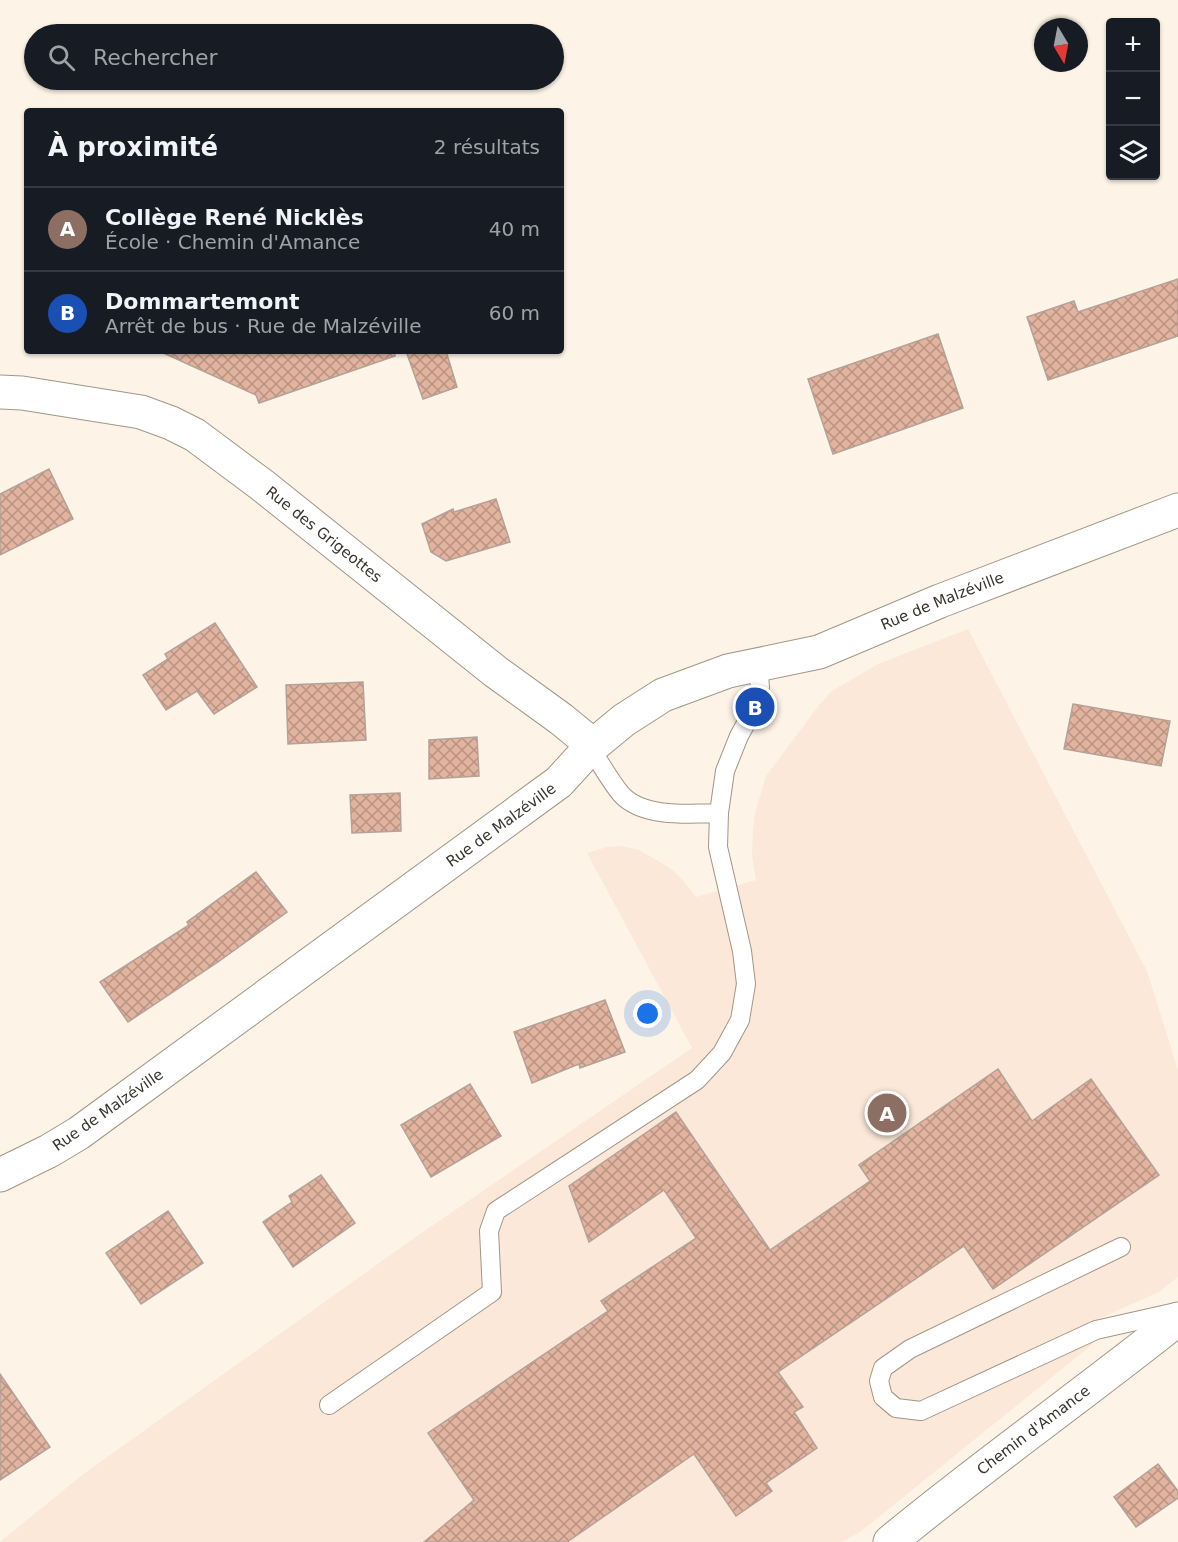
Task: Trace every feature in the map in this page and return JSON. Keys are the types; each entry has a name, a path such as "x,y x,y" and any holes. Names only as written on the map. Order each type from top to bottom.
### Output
{"street":[{"name":"Rue des Grigeottes","path":"11,392 141,412 195,435 262,485 496,672 583,736 590,748"},
{"name":"Rue de Malzéville","path":"0,1175 49,1151 88,1126 559,782 590,748 624,720 663,695 728,670 819,652 940,601 1178,510"},
{"name":"Chemin d'Amance","path":"890,1542 941,1500 1109,1374 1178,1319"}],"lane":[{"path":"329,1405 492,1292 489,1232 496,1211 697,1080 722,1053 740,1020 746,984 742,951 718,848 718,813 725,771 738,736 756,707 760,687 758,665"},
{"path":"590,748 621,794 634,806 680,814 718,813"},
{"path":"1121,1247 910,1349 883,1368 879,1381 884,1397 896,1408 921,1411 1096,1330 1178,1312"}],"shaded area":[{"path":"968,629 1147,971 1178,1070 1178,1277 1159,1292 1085,1325 1093,1344 859,1533 841,1542 0,1542 82,1475 417,1236 692,1048 587,853 607,847 621,846 639,850 670,868 696,897 756,880 752,856 753,830 755,813 766,776 820,704 832,691 878,664"}],"building":[{"path":"1178,279 1178,336 1048,380 1027,317 1074,301 1078,312"},
{"path":"938,334 963,408 833,454 808,379"},
{"path":"166,354 395,354 395,356 259,403 256,395"},
{"path":"407,354 447,354 457,387 423,399"},
{"path":"49,469 73,519 0,555 0,494"},
{"path":"496,499 510,542 446,561 431,552 422,524 453,509 454,512"},
{"path":"215,623 257,687 214,714 197,691 166,710 143,675 168,659 165,654"},
{"path":"363,682 366,740 288,744 286,685"},
{"path":"1073,704 1170,721 1161,766 1064,749"},
{"path":"477,737 479,776 429,779 429,740"},
{"path":"400,793 401,831 352,833 350,795"},
{"path":"256,872 287,912 218,962 128,1022 100,982 189,925 187,922"},
{"path":"605,1000 625,1052 580,1068 579,1064 532,1083 514,1032"},
{"path":"998,1069 1032,1121 1091,1079 1159,1175 993,1289 964,1246 778,1372 803,1407 794,1412 817,1448 766,1483 772,1491 736,1516 694,1454 567,1542 424,1542 474,1500 428,1433 608,1311 601,1301 696,1238 664,1190 589,1242 569,1186 676,1112 770,1250 870,1181 859,1165"},
{"path":"470,1084 501,1136 431,1177 401,1125"},
{"path":"321,1175 355,1223 293,1267 263,1222 292,1202 289,1196"},
{"path":"168,1211 203,1263 141,1304 106,1253"},
{"path":"0,1374 50,1447 0,1480"},
{"path":"1158,1464 1178,1491 1178,1498 1136,1527 1114,1497"}],"place":[{"name":"Dommartemont","path":"755,707"},
{"name":"Collège René Nicklès","path":"887,1113"}]}
